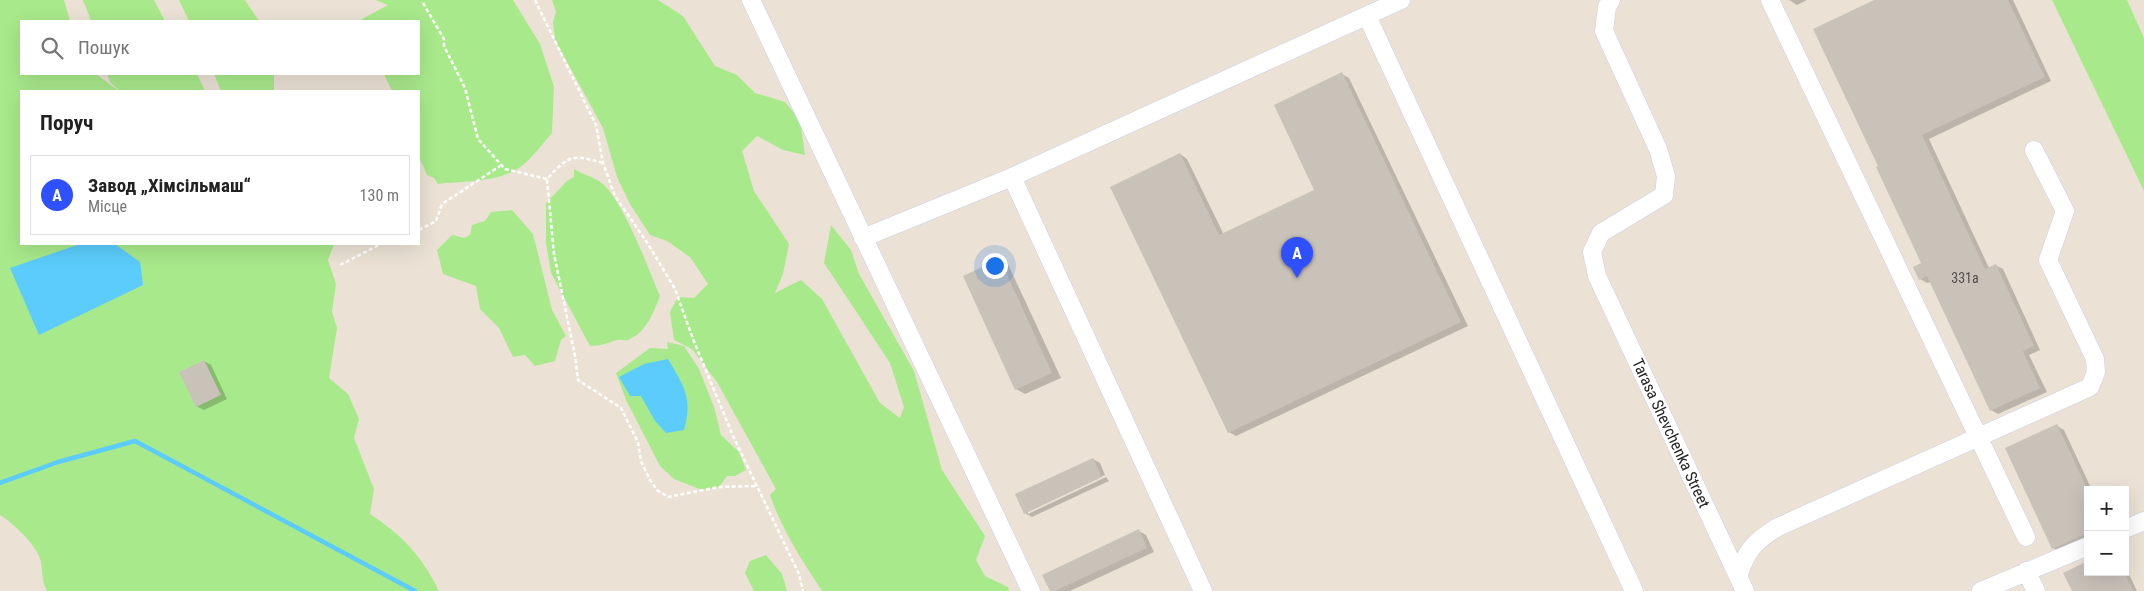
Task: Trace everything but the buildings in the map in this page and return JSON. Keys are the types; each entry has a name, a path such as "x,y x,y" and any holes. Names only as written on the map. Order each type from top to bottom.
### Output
{"lane":[{"path":"751,0 1031,591"},
{"path":"863,238 1012,176 1402,0"},
{"name":"Tarasa Shevchenka Street","path":"1611,0 1607,7 1604,30 1658,149 1666,176 1664,195 1601,233 1592,252 1597,276 1742,584"},
{"path":"1770,0 2026,538"},
{"path":"1367,16 1634,591"},
{"path":"1742,584 1744,558 1751,547 1778,527 2090,387 2096,372 2094,359 2048,260 2065,211 2034,150"},
{"path":"1012,176 1203,591"},
{"path":"2129,527 2144,521"},
{"path":"1981,591 2084,548"},
{"path":"2026,571 2036,591"}],"path":[{"path":"535,0 596,125 604,163 615,196 648,244 675,289 705,369 799,574 802,591"},
{"path":"423,3 444,39 444,46 465,88 478,138 500,166 514,173 547,179"},
{"path":"604,163 582,157 565,160 547,179 554,254 575,356 578,380 622,408 638,442 641,461 650,480 657,490 668,497 719,487 757,486"},
{"path":"420,229 436,221 442,204 500,166"},
{"path":"340,265 379,245"}],"green space":[{"path":"0,0 64,0 70,20 20,20 20,75 97,75 118,90 20,90 20,245 334,245 328,260 336,284 332,312 337,328 329,378 348,394 359,419 354,438 374,489 370,514 392,530 410,547 426,567 439,591 47,591 36,551 22,533 0,515"},
{"path":"83,0 154,0 164,20 91,20"},
{"path":"179,0 245,0 258,20 189,20"},
{"path":"376,0 513,0 540,44 554,87 552,133 535,154 523,165 504,175 482,180 438,184 434,178 427,175 420,159 420,90 392,90 384,75 420,75 420,20 362,19 388,5"},
{"path":"552,0 658,0 683,16 715,66 737,75 755,93 785,102 800,120 805,155 783,150 757,136 742,151 754,191 789,244 783,274 775,293 801,280 822,299 880,403 900,418 904,407 890,363 824,263 831,225 851,250 859,274 914,371 942,470 985,536 976,560 985,576 1008,587 1009,591 822,591 786,533 770,495 776,489 717,382 692,349 674,340 670,312 678,297 694,298 708,284 690,257 667,241 650,235 630,204 617,177 603,128 555,40 553,22 556,12"},
{"path":"2052,0 2127,0 2144,38 2144,191"},
{"path":"107,75 197,75 205,90 119,90 110,82"},
{"path":"214,75 274,75 274,90 221,90"},
{"path":"574,169 601,182 612,195 628,222 660,296 645,327 635,337 628,340 618,340 590,346 551,273 546,243 546,203 567,181 574,177"},
{"path":"512,210 533,234 552,310 566,336 561,340 555,361 535,366 525,355 513,357 499,328 480,309 476,286 443,274 437,250 452,235 464,238 470,235 472,225 485,221 491,212"},
{"path":"667,342 684,346 699,369 714,407 721,435 739,452 746,470 735,476 727,476 719,487 702,490 674,479 660,466 626,400 616,373 650,348 668,349"},
{"path":"766,555 782,574 787,591 754,591 745,573 750,561"}],"water":[{"path":"77,245 116,245 140,262 143,285 39,335 10,268"},
{"path":"668,359 679,377 688,409 684,430 666,433 655,421 641,396 630,396 619,377 644,364"}],"waterway":[{"path":"0,483 58,462 135,441 415,591"}],"place":[{"name":"Завод „Хімсільмаш“","path":"1297,278"}]}
